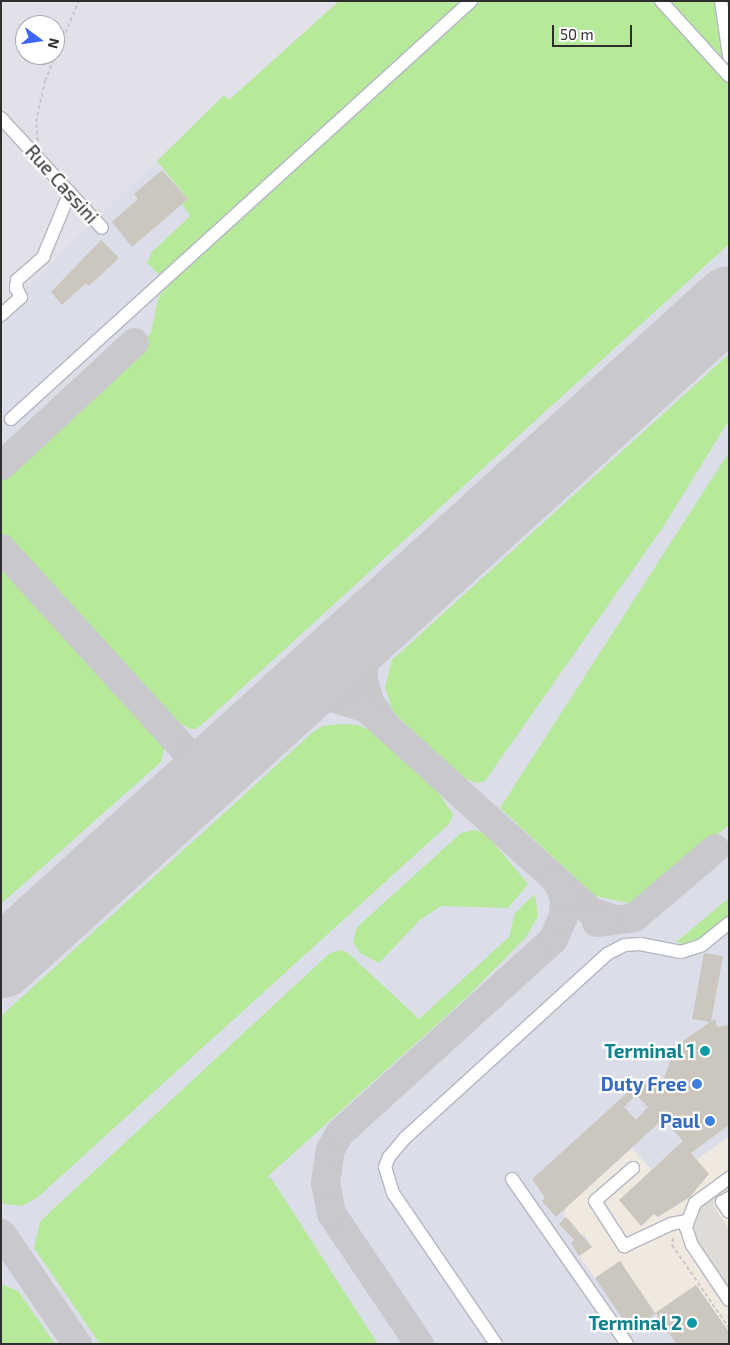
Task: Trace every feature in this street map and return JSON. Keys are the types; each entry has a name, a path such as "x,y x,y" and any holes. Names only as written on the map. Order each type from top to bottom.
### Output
{"lane":[{"path":"11,419 471,1"},
{"path":"661,1 729,76"},
{"path":"721,1 729,56"},
{"name":"Rue Cassini","path":"1,118 102,228"},
{"path":"1,315 21,297 16,288 17,280 42,257 70,192"},
{"path":"496,1344 392,1192 385,1168 388,1157 405,1138 607,954 625,945 640,944 681,952 702,946 729,924"},
{"path":"633,1168 595,1201 624,1246 671,1224 687,1221"},
{"path":"729,1178 699,1199 687,1221 687,1233 692,1245 729,1300"},
{"path":"512,1179 627,1344"},
{"path":"729,1198 722,1202 729,1212"}],"path":[{"path":"40,160 36,122 45,81 79,1"},
{"path":"673,1238 672,1245 729,1328"}],"shaded area":[{"path":"1,1 339,1 229,100 224,96 1,312"},
{"path":"339,1 729,1 729,1137 690,1164 656,1175 632,1148 570,1204 566,1201 564,1219 566,1217 576,1227 569,1234 573,1241 584,1234 592,1247 579,1256 595,1278 620,1261 655,1313 696,1285 729,1332 729,1344 1,1344 1,312 224,95 229,100"},
{"path":"729,1183 729,1195 713,1205 729,1229 729,1292 699,1249 691,1230 697,1207"}],"green space":[{"path":"339,1 729,1 729,244 207,720 196,729 190,729 168,717 1,536 1,478 151,333 158,299 168,283 147,263 152,252 190,216 182,204 188,199 157,161 224,95 229,100"},
{"path":"729,354 729,420 665,524 485,781 477,783 463,778 393,712 385,687 392,660"},
{"path":"729,452 729,825 632,904 595,896 500,808"},
{"path":"1,561 148,721 163,741 164,749 161,762 1,904"},
{"path":"359,725 376,734 439,793 453,815 449,824 38,1197 22,1206 4,1204 1,1200 1,1016 313,732 323,726"},
{"path":"475,830 487,835 528,884 508,908 441,906 420,920 379,963 360,953 353,942 357,927 461,833"},
{"path":"535,894 538,916 526,937 466,998 267,1177 271,1178 378,1344 100,1344 34,1248 40,1222 330,953 341,950 348,953 419,1019 509,937 515,913"},
{"path":"729,898 729,915 701,939 687,945 676,942"},
{"path":"1,1284 18,1291 55,1344 1,1344"}],"building":[{"path":"162,170 188,199 132,247 112,222 138,199 134,194"},
{"path":"101,240 119,258 89,286 86,283 62,305 51,292"},
{"path":"704,953 723,956 711,1022 715,1019 717,1027 729,1025 729,1125 691,1153 709,1174 690,1197 658,1217 654,1214 641,1226 619,1200 683,1141 663,1119 556,1217 542,1201 545,1198 532,1179 636,1085 649,1079 662,1083 673,1054 683,1041 710,1022 692,1019","holes":["636,1095 648,1107 636,1120 624,1107"]},
{"path":"566,1217 592,1247 579,1256 571,1243 574,1240 559,1224"},
{"path":"620,1261 655,1313 696,1285 729,1332 729,1344 676,1344 656,1313 631,1331 595,1278"}],"taxiway":[{"path":"728,301 729,281"},
{"path":"693,335 729,329"},
{"path":"1,465 134,342"},
{"path":"1,548 190,756 194,770 191,788"},
{"path":"380,616 363,657 363,679 369,701 381,719"},
{"path":"285,703 331,697 366,708 591,911 614,919"},
{"path":"190,756 204,762 220,762"},
{"path":"596,922 634,917 715,848"},
{"path":"419,1344 331,1213 325,1183 330,1149 340,1132 553,939 563,916 564,896 555,879"},
{"path":"1,1233 77,1344"}],"runway":[{"path":"1,962 729,301"}],"place":[{"name":"Terminal 1","path":"705,1051"},
{"name":"Duty Free","path":"697,1084"},
{"name":"Paul","path":"710,1121"},
{"name":"Terminal 2","path":"692,1323"}]}
